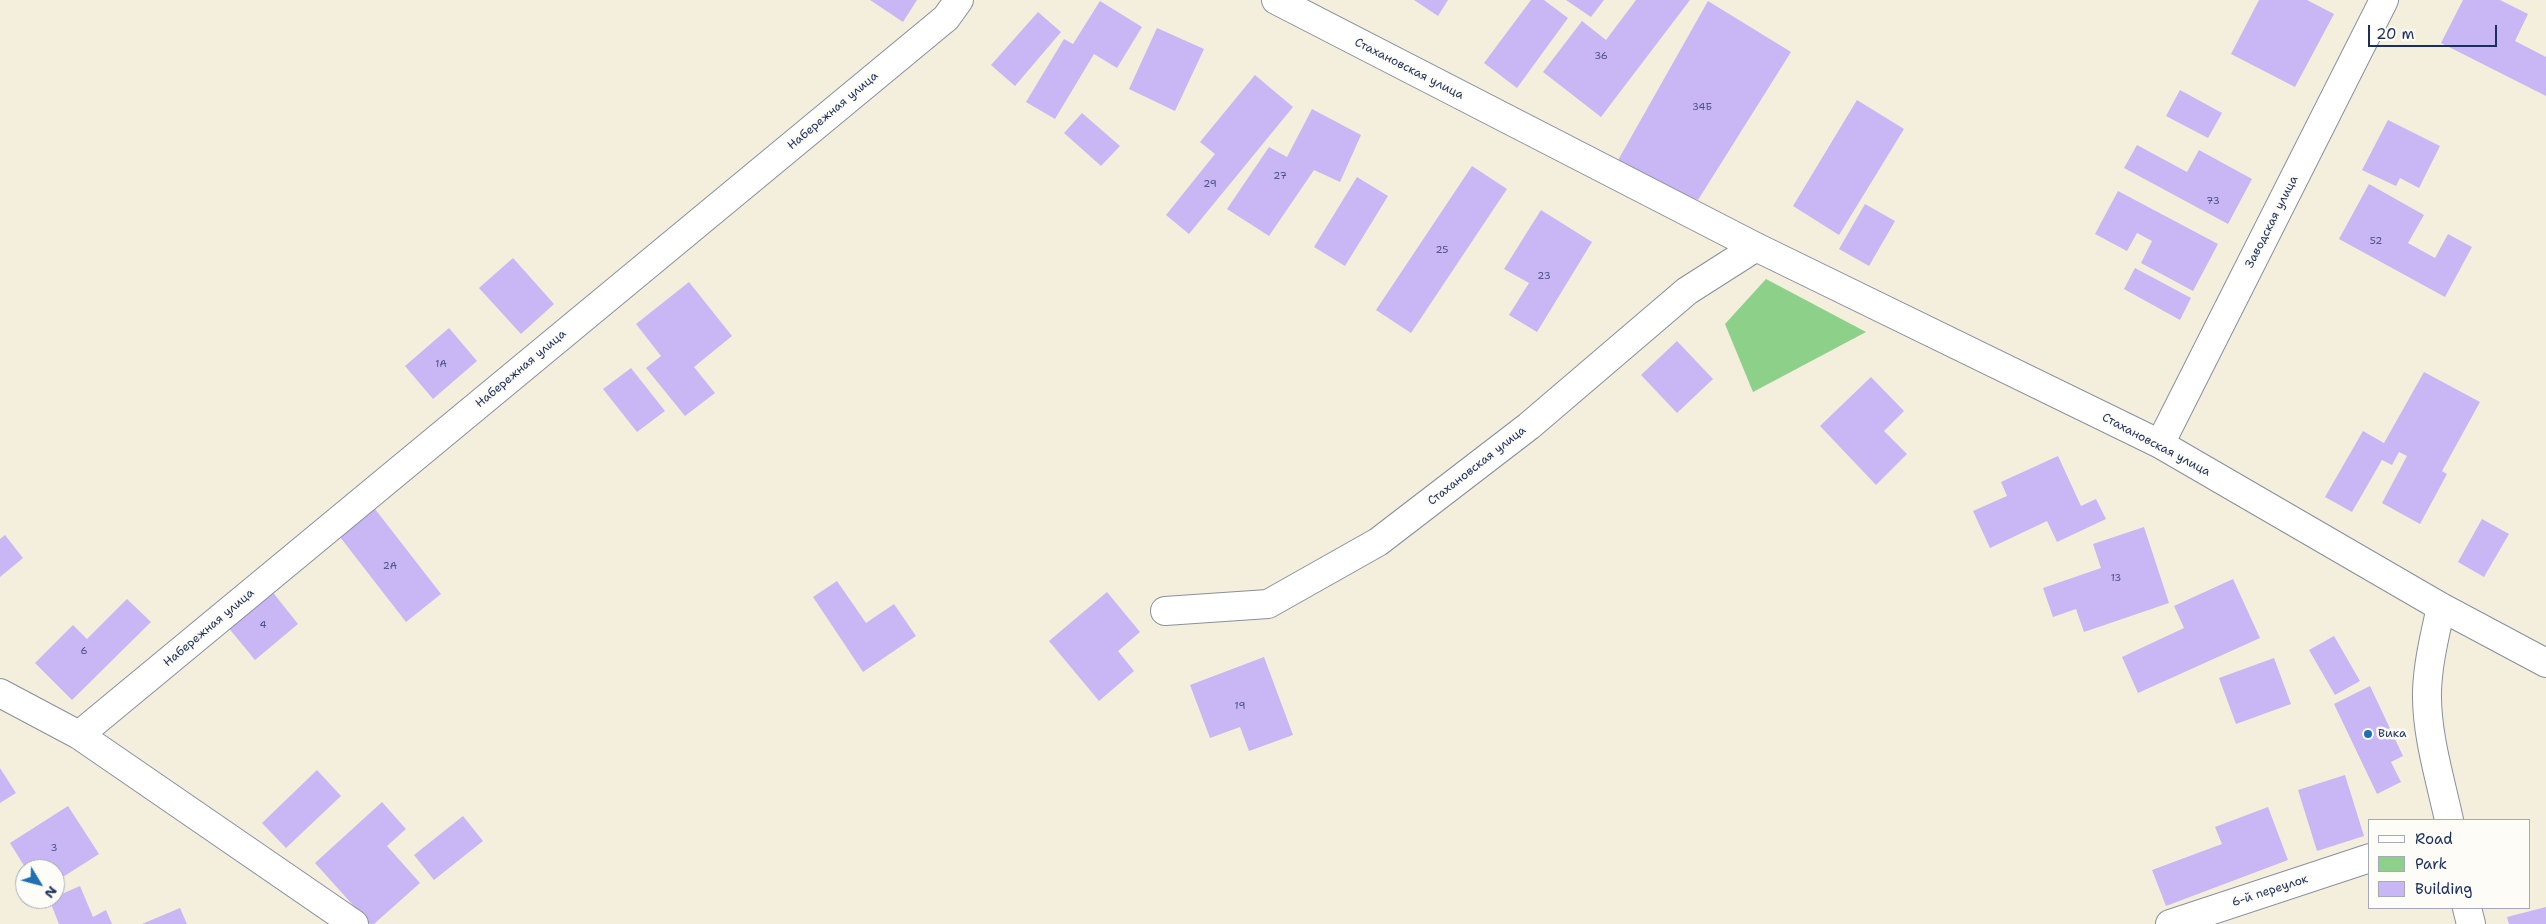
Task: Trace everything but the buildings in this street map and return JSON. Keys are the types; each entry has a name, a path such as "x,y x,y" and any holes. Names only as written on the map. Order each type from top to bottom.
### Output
{"street":[{"name":"Набережная улица","path":"79,735 938,24 959,0"},
{"name":"Стахановская улица","path":"1276,0 1756,247 2160,444 2441,607 2546,663"},
{"name":"Заводская улица","path":"2160,444 2384,0"},
{"name":"Стахановская улица","path":"1166,611 1268,604 1378,542 1529,426 1687,291 1756,247"},
{"path":"2441,607 2432,650 2427,691 2429,730 2449,819"},
{"path":"0,693 79,735 354,924"},
{"name":"6-й переулок","path":"2170,924 2368,859"},
{"path":"2467,909 2471,924"}],"green space":[{"path":"1766,279 1866,332 1753,392 1725,324"}],"place":[{"name":"Вика","path":"2368,734"}]}
